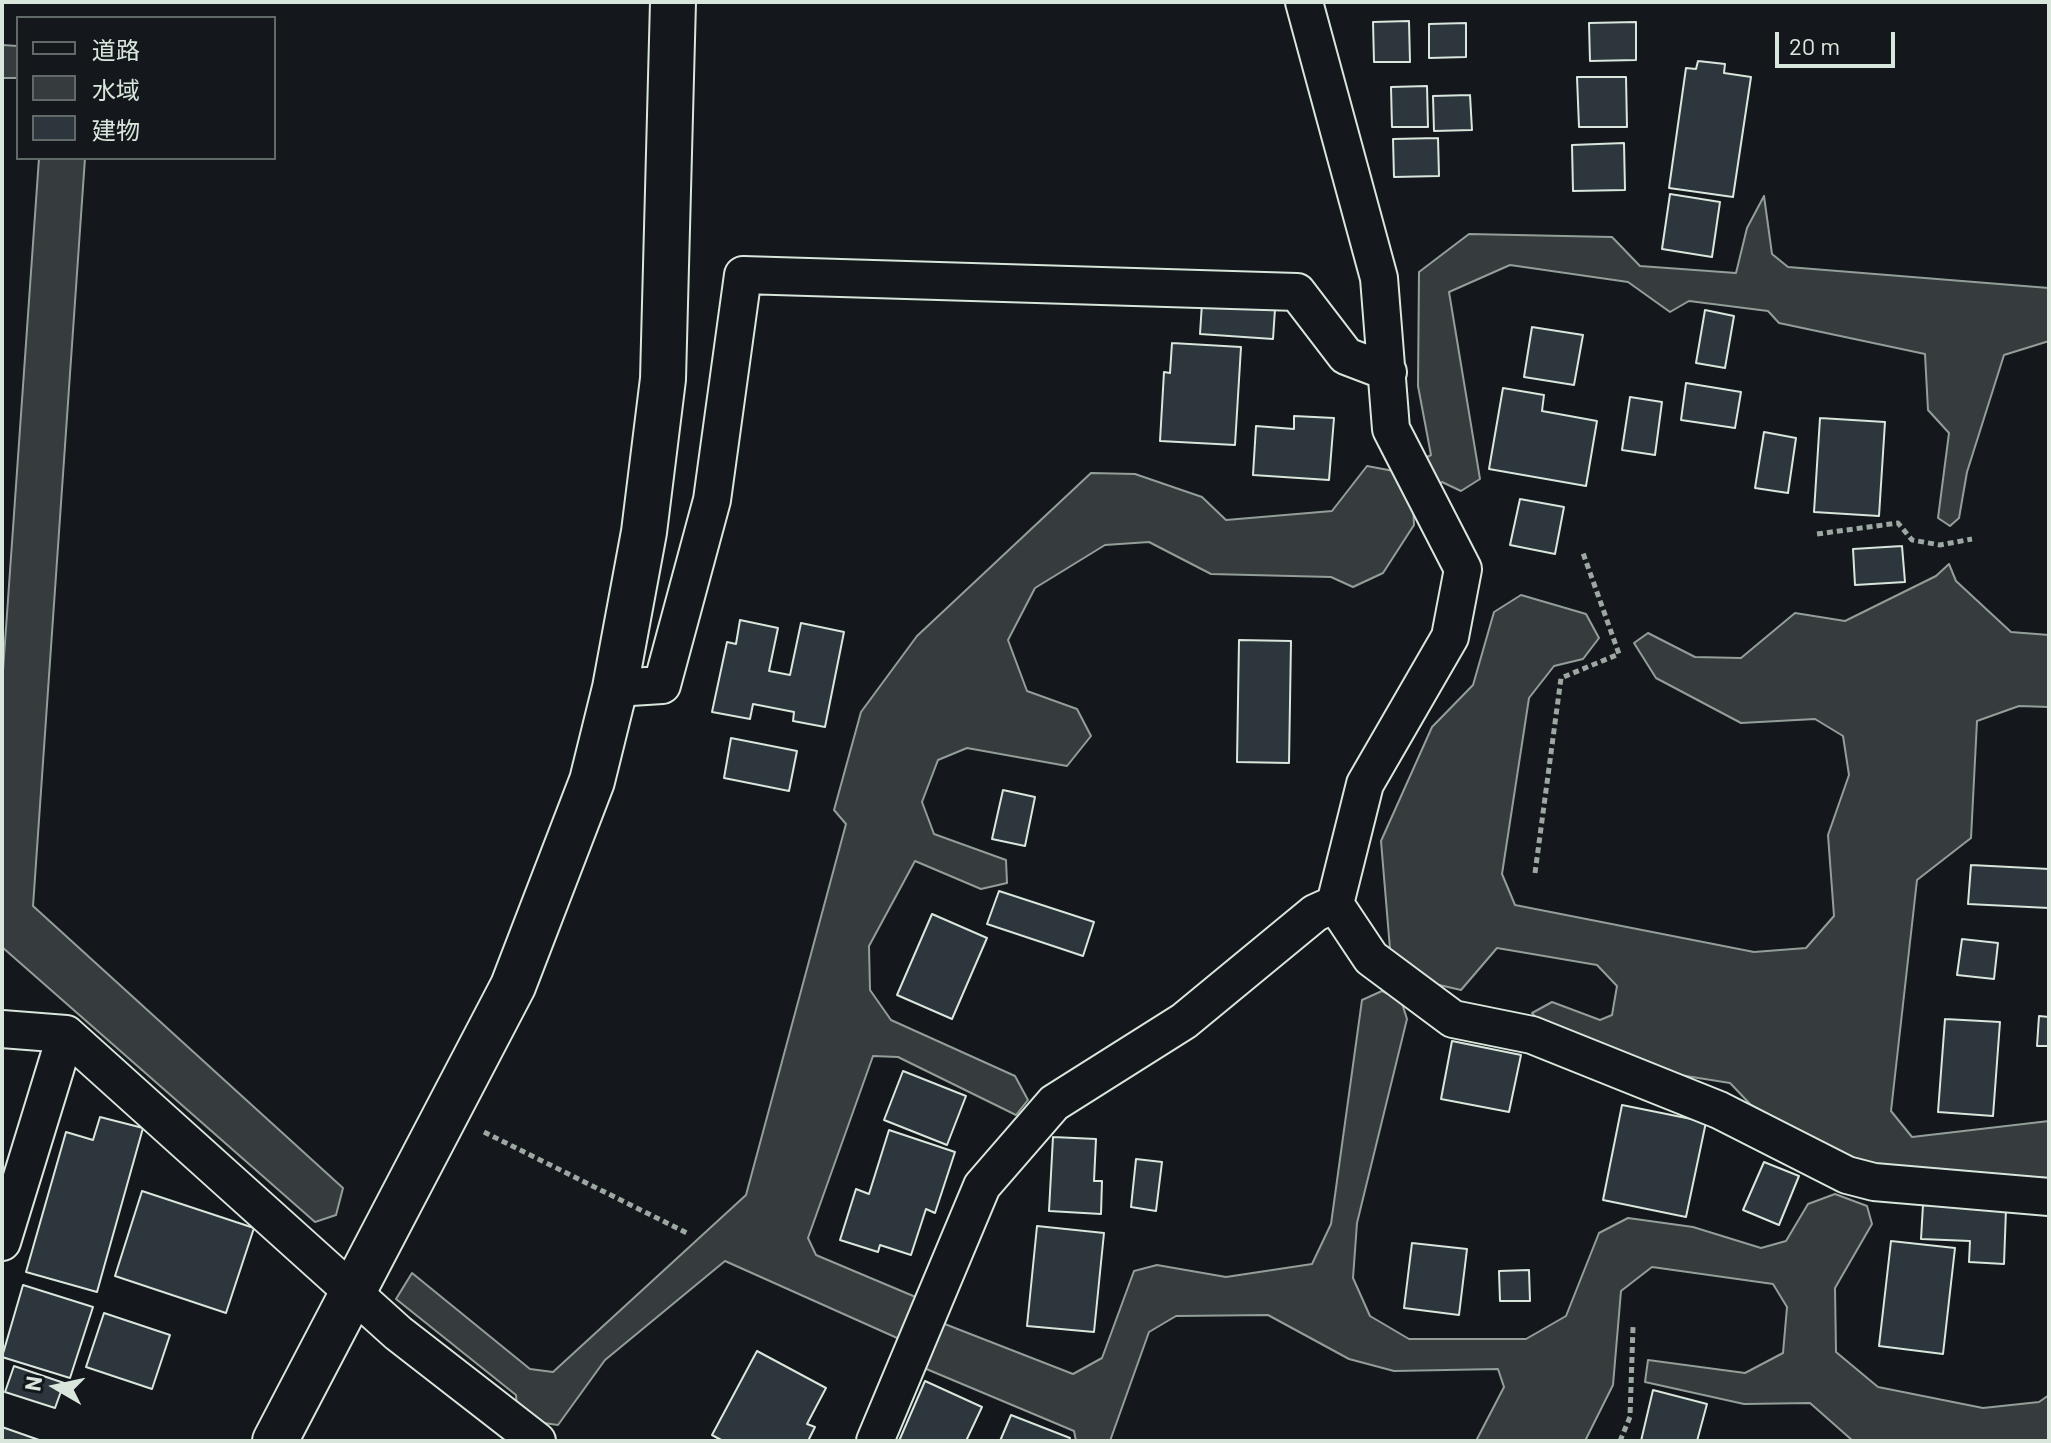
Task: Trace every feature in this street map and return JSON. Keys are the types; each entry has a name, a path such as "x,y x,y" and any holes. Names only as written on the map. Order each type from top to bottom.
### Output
{"street":[{"path":"275,1441 513,986 592,781 615,688 644,532 663,379 673,2"},
{"path":"1304,2 1379,278 1391,429 1463,569 1450,637 1365,784 1335,904 1371,958 1453,1019 1532,1035 1719,1110 1847,1175 1874,1182 2049,1197"},
{"path":"615,688 662,685 712,500 743,275 1297,292 1346,356 1388,372"},
{"path":"875,1441 982,1186 1054,1103 1184,1021 1315,913 1335,904"},
{"path":"2,1029 66,1034 398,1333 537,1441"},
{"path":"2,1242 66,1034"}],"path":[{"path":"1817,534 1898,523 1912,540 1940,545 1972,539"},
{"path":"1535,873 1561,678 1619,654 1583,553"},
{"path":"447,1113 687,1233"},
{"path":"1620,1441 1630,1417 1633,1327"}],"water":[{"path":"2,45 16,46 16,78 2,78"},
{"path":"39,160 85,160 33,906 343,1188 336,1215 315,1222 2,947 2,685"},
{"path":"1764,196 1772,254 1788,267 2049,288 2049,341 2004,355 1967,472 1959,518 1950,526 1938,518 1949,433 1928,410 1925,354 1779,323 1768,311 1689,301 1670,312 1628,282 1510,265 1449,292 1480,479 1461,491 1442,482 1413,502 1414,525 1383,573 1353,587 1331,577 1211,574 1149,542 1105,545 1035,588 1008,640 1027,691 1077,709 1091,736 1067,766 967,748 938,760 922,802 934,834 1006,860 1007,883 981,889 915,861 869,946 870,990 891,1020 1015,1076 1028,1100 1016,1115 898,1057 873,1056 808,1238 816,1255 918,1298 937,1321 1073,1374 1102,1358 1134,1271 1157,1265 1226,1277 1312,1264 1331,1224 1362,1000 1382,991 1401,1000 1407,1019 1357,1223 1353,1278 1370,1316 1409,1339 1526,1339 1566,1316 1599,1233 1628,1218 1693,1227 1761,1248 1786,1241 1808,1204 1835,1194 1867,1206 1872,1224 1835,1288 1836,1352 1878,1387 1983,1408 2039,1402 2049,1395 2049,1441 1853,1441 1810,1403 1744,1404 1645,1382 1648,1360 1745,1373 1783,1353 1787,1307 1773,1284 1652,1267 1621,1291 1613,1385 1585,1441 1476,1441 1504,1387 1498,1369 1394,1371 1349,1359 1268,1315 1176,1316 1149,1332 1110,1441 1076,1441 1074,1431 924,1368 924,1350 725,1261 605,1360 558,1425 537,1422 517,1407 516,1395 396,1299 412,1273 530,1369 553,1372 746,1195 846,824 834,810 861,712 917,636 1091,473 1135,474 1202,497 1226,520 1332,511 1367,466 1399,472 1431,455 1418,386 1419,272 1469,234 1612,237 1640,266 1736,273 1747,228"},
{"path":"1949,564 1956,581 2011,632 2049,635 2049,707 2019,706 1977,721 1971,838 1917,880 1891,1111 1912,1137 2049,1121 2049,1178 1864,1166 1751,1105 1730,1083 1667,1073 1542,1025 1532,1013 1552,1002 1600,1020 1612,1015 1617,986 1597,965 1497,948 1461,990 1426,982 1390,949 1381,841 1432,727 1473,685 1494,612 1521,595 1586,614 1599,638 1583,659 1554,666 1529,698 1502,874 1515,905 1754,952 1806,948 1834,916 1828,835 1849,775 1843,736 1815,719 1741,723 1656,678 1634,643 1648,633 1695,657 1741,658 1795,613 1845,621 1936,576"}],"building":[{"path":"1409,21 1410,62 1374,62 1373,22"},
{"path":"1636,22 1636,60 1590,61 1589,23"},
{"path":"1466,23 1466,57 1429,58 1429,24"},
{"path":"1698,61 1725,64 1724,73 1751,77 1733,197 1669,188 1686,68 1696,69"},
{"path":"1577,77 1626,77 1627,127 1579,127"},
{"path":"1427,86 1428,127 1392,127 1391,87"},
{"path":"1470,95 1472,130 1434,131 1433,96"},
{"path":"1438,138 1439,176 1394,177 1393,139"},
{"path":"1624,143 1625,190 1573,191 1572,145"},
{"path":"1670,194 1720,202 1712,257 1662,249"},
{"path":"1202,303 1275,309 1273,339 1200,334"},
{"path":"1705,310 1734,316 1725,368 1696,363"},
{"path":"1532,327 1583,335 1574,385 1524,377"},
{"path":"1172,343 1241,347 1235,445 1160,441 1164,372 1170,373"},
{"path":"1686,383 1741,392 1735,428 1681,420"},
{"path":"1503,388 1544,395 1542,411 1597,421 1586,486 1489,469"},
{"path":"1630,397 1662,402 1655,455 1622,450"},
{"path":"1294,416 1334,418 1329,480 1253,475 1256,426 1294,429"},
{"path":"1820,418 1885,422 1879,516 1814,512"},
{"path":"1764,432 1796,438 1788,493 1755,488"},
{"path":"1520,499 1564,507 1555,554 1510,545"},
{"path":"1902,546 1905,582 1855,585 1853,549"},
{"path":"740,620 778,628 769,671 790,675 801,623 844,632 825,727 793,721 794,712 753,704 750,719 712,712 727,642 736,644"},
{"path":"1239,640 1291,641 1289,763 1237,762"},
{"path":"731,738 797,751 789,791 724,778"},
{"path":"1003,790 1035,797 1025,846 992,839"},
{"path":"1971,865 2049,869 2049,908 1968,904"},
{"path":"999,891 1094,922 1083,956 987,924"},
{"path":"932,914 987,938 952,1019 897,995"},
{"path":"1962,939 1998,943 1994,979 1957,975"},
{"path":"2039,1016 2049,1017 2049,1046 2037,1046"},
{"path":"1945,1019 2000,1022 1993,1116 1938,1112"},
{"path":"1452,1041 1521,1055 1509,1112 1441,1099"},
{"path":"903,1071 966,1096 947,1145 884,1120"},
{"path":"1622,1105 1706,1122 1686,1217 1603,1200"},
{"path":"100,1117 143,1128 97,1292 26,1272 66,1132 93,1140"},
{"path":"889,1130 955,1152 935,1213 926,1209 911,1255 880,1245 878,1252 840,1240 856,1189 869,1194"},
{"path":"1053,1137 1096,1139 1094,1181 1102,1181 1101,1214 1049,1211"},
{"path":"1136,1159 1162,1162 1156,1211 1131,1207"},
{"path":"1764,1162 1799,1176 1779,1225 1743,1210"},
{"path":"142,1191 254,1228 226,1313 115,1276"},
{"path":"1923,1205 2006,1209 2004,1264 1969,1262 1970,1241 1921,1239"},
{"path":"1037,1226 1104,1233 1094,1332 1027,1326"},
{"path":"1891,1241 1955,1248 1943,1354 1879,1346"},
{"path":"1412,1243 1467,1249 1459,1315 1404,1308"},
{"path":"1529,1270 1530,1301 1500,1301 1499,1271"},
{"path":"23,1285 93,1307 70,1378 2,1357"},
{"path":"104,1313 170,1335 152,1389 86,1367"},
{"path":"757,1351 826,1388 807,1424 815,1427 808,1441 723,1441 712,1435"},
{"path":"14,1366 64,1383 55,1408 5,1392"},
{"path":"925,1381 982,1407 966,1441 899,1441"},
{"path":"1653,1390 1707,1404 1697,1441 1641,1441"},
{"path":"1011,1415 1070,1438 1069,1441 1000,1441"},
{"path":"2,1427 42,1441 2,1441"}]}
